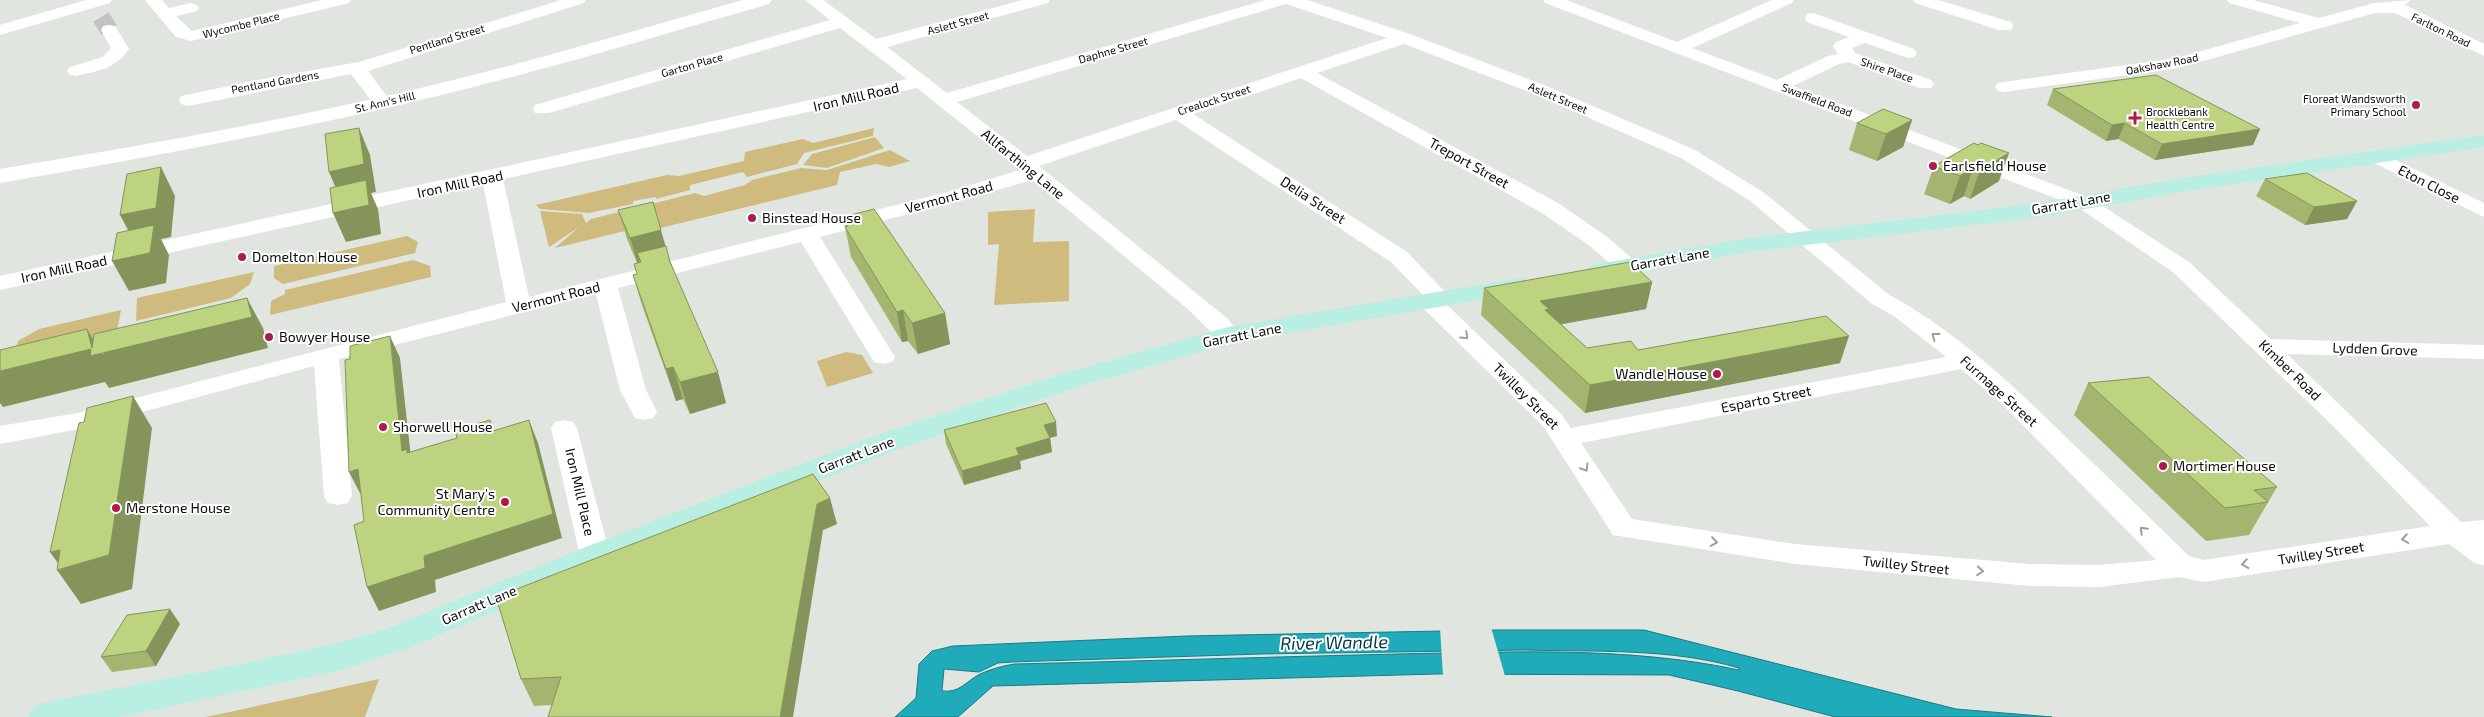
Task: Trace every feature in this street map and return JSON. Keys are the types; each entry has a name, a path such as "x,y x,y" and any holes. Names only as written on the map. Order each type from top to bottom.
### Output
{"main road":[{"name":"Garratt Lane","path":"1571,277 1805,236 1867,231 2083,202 2374,156 2484,142"},
{"name":"Garratt Lane","path":"47,717 261,674 337,657 394,640 595,556 883,444 1068,381 1228,335 1543,282"}],"street":[{"name":"Wycombe Place","path":"153,0 182,33 192,36 343,0"},
{"name":"Pentland Street","path":"362,67 578,0"},
{"name":"St. Ann's Hill","path":"0,176 240,133 383,103 503,73 763,0"},
{"name":"Allfarthing Lane","path":"813,0 874,45 1029,169 1220,324 1228,335"},
{"name":"Aslett Street","path":"874,45 1042,0"},
{"name":"Daphne Street","path":"943,100 1282,0"},
{"name":"Aslett Street","path":"1291,0 1404,38 1538,89 1688,154 1756,196 1805,236"},
{"name":"Swaffield Road","path":"1551,0 2083,202"},
{"path":"1678,48 1786,0"},
{"path":"1921,0 2004,26"},
{"path":"2234,0 2317,23"},
{"path":"0,30 98,2 105,24 120,49 108,61 76,71"},
{"name":"Oakshaw Road","path":"2004,88 2178,63 2317,23 2374,8 2401,4"},
{"name":"Farlton Road","path":"2401,4 2484,51"},
{"path":"164,14 191,8"},
{"name":"Shire Place","path":"1813,18 1908,53"},
{"name":"Garton Place","path":"542,109 842,22"},
{"path":"192,36 187,43 195,54"},
{"name":"Shire Place","path":"1849,57 1842,46 1865,37"},
{"name":"Crealock Street","path":"1029,169 1177,112 1404,38"},
{"name":"Shire Place","path":"1778,86 1834,60 1849,57 1926,84"},
{"path":"362,67 358,71 383,103"},
{"name":"Pentland Gardens","path":"188,100 235,88 262,86 362,67"},
{"name":"Treport Street","path":"1303,72 1550,208 1590,235 1628,267"},
{"name":"Iron Mill Road","path":"0,283 920,82"},
{"name":"Delia Street","path":"1177,112 1394,253 1435,301"},
{"name":"Eton Close","path":"2374,156 2484,212"},
{"name":"Vermont Road","path":"0,435 79,421 326,355 956,196 1029,169"},
{"path":"492,177 519,306"},
{"name":"Kimber Road","path":"2083,202 2181,267 2265,346 2454,533 2484,555"},
{"path":"807,234 883,357"},
{"name":"Furmage Street","path":"1805,236 1875,295 1902,311 1967,360 2009,396 2178,564"},
{"path":"605,285 633,390 644,412"},
{"name":"Twilley Street","path":"1435,301 1553,421 1566,437 1619,524 1630,530 1795,554 2030,575 2117,575 2171,569 2178,564 2190,570 2204,570 2484,530"},
{"name":"Lydden Grove","path":"2265,346 2484,352"},
{"path":"326,355 338,496"},
{"name":"Esparto Street","path":"1566,437 1967,360"},
{"path":"74,450 79,421"},
{"name":"Iron Mill Place","path":"564,428 595,556"}],"shaded area":[{"path":"874,128 873,136 804,153 797,164 747,177 743,172 690,185 690,190 656,199 656,197 633,201 633,204 589,213 540,209 536,205 667,175 679,176 744,161 745,152 803,139 813,143"},
{"path":"875,137 884,148 827,168 803,165 812,154"},
{"path":"890,150 910,161 889,167 876,164 840,172 837,185 636,234 633,229 555,248 579,227 549,247 540,211 582,214 586,223 591,219 695,193 704,196 745,185 752,180 801,168 827,170"},
{"path":"1035,209 1033,242 1069,241 1069,301 994,305 999,244 988,245 988,212"},
{"path":"407,236 418,242 415,253 283,284 274,278 274,266"},
{"path":"413,260 430,266 431,277 270,315 271,301 285,294 285,290"},
{"path":"254,272 250,284 231,298 136,321 137,298"},
{"path":"121,310 115,341 10,367 18,341 39,329"},
{"path":"846,352 862,355 873,373 827,387 817,361"},
{"path":"379,679 365,717 205,717 225,713"}],"water":[{"name":"River Wandle","path":"1494,630 1644,630 1956,709 2052,717 1835,717 1669,675 1437,674 993,686 958,717 895,717 916,698 919,664 932,651 953,646 1186,636","holes":["1525,650 1660,654 1713,662 1739,668 1739,670 1697,662 1654,657 1568,652 1301,656 1014,664 980,674 958,689 942,691 944,669 979,672 998,663 1012,662 1261,654"]}],"pier":[{"path":"1491,627 1505,676 1443,676 1440,628"}],"building":[{"path":"2156,75 2260,129 2162,144 2125,123 2112,125 2053,89"},
{"path":"1883,109 1912,120 1886,134 1857,123"},
{"path":"359,128 364,164 329,172 325,134"},
{"path":"1974,143 1978,145 1981,143 2009,153 1980,170 1973,168 1960,176 1934,166"},
{"path":"161,167 156,208 120,215 127,174"},
{"path":"2307,173 2357,201 2314,207 2265,179"},
{"path":"366,180 369,205 333,213 330,188"},
{"path":"653,202 661,230 630,238 618,210"},
{"path":"874,209 945,313 912,323 903,310 897,312 845,227 848,226 843,217"},
{"path":"154,225 150,253 112,261 117,233"},
{"path":"666,246 670,262 718,372 680,382 673,367 666,369 633,275 637,274 634,264 641,262 637,253"},
{"path":"1630,262 1652,282 1540,301 1549,309 1545,310 1587,348 1631,341 1638,350 1826,316 1849,336 1590,385 1484,288"},
{"path":"247,298 252,317 90,356 91,349 0,371 0,350 87,329 92,348 94,334"},
{"path":"390,336 402,451 407,449 407,453 457,438 455,430 490,420 493,431 529,420 553,514 424,556 425,568 367,587 354,525 364,521 358,469 349,472 345,360 350,359 350,346"},
{"path":"2149,377 2277,487 2254,490 2268,502 2225,508 2088,383"},
{"path":"133,396 109,555 57,570 60,550 50,552 79,423 84,422 87,408"},
{"path":"1046,403 1056,422 1044,425 1050,438 1016,448 1019,455 962,471 944,430"},
{"path":"813,474 830,498 817,504 780,717 548,717 561,677 521,679 496,597"},
{"path":"170,609 146,651 101,657 127,615"}],"tunnel":[{"path":"101,17 109,30"}],"place":[{"name":"Floreat Wandsworth Primary School","path":"2416,105"},
{"name":"Brocklebank Health Centre","path":"2135,118"},
{"name":"Earlsfield House","path":"1933,166"},
{"name":"Binstead House","path":"752,218"},
{"name":"Domelton House","path":"242,257"},
{"name":"Bowyer House","path":"269,337"},
{"name":"Wandle House","path":"1717,374"},
{"name":"Shorwell House","path":"383,427"},
{"name":"Mortimer House","path":"2163,466"},
{"name":"St Mary's Community Centre","path":"505,502"},
{"name":"Merstone House","path":"116,508"}]}
